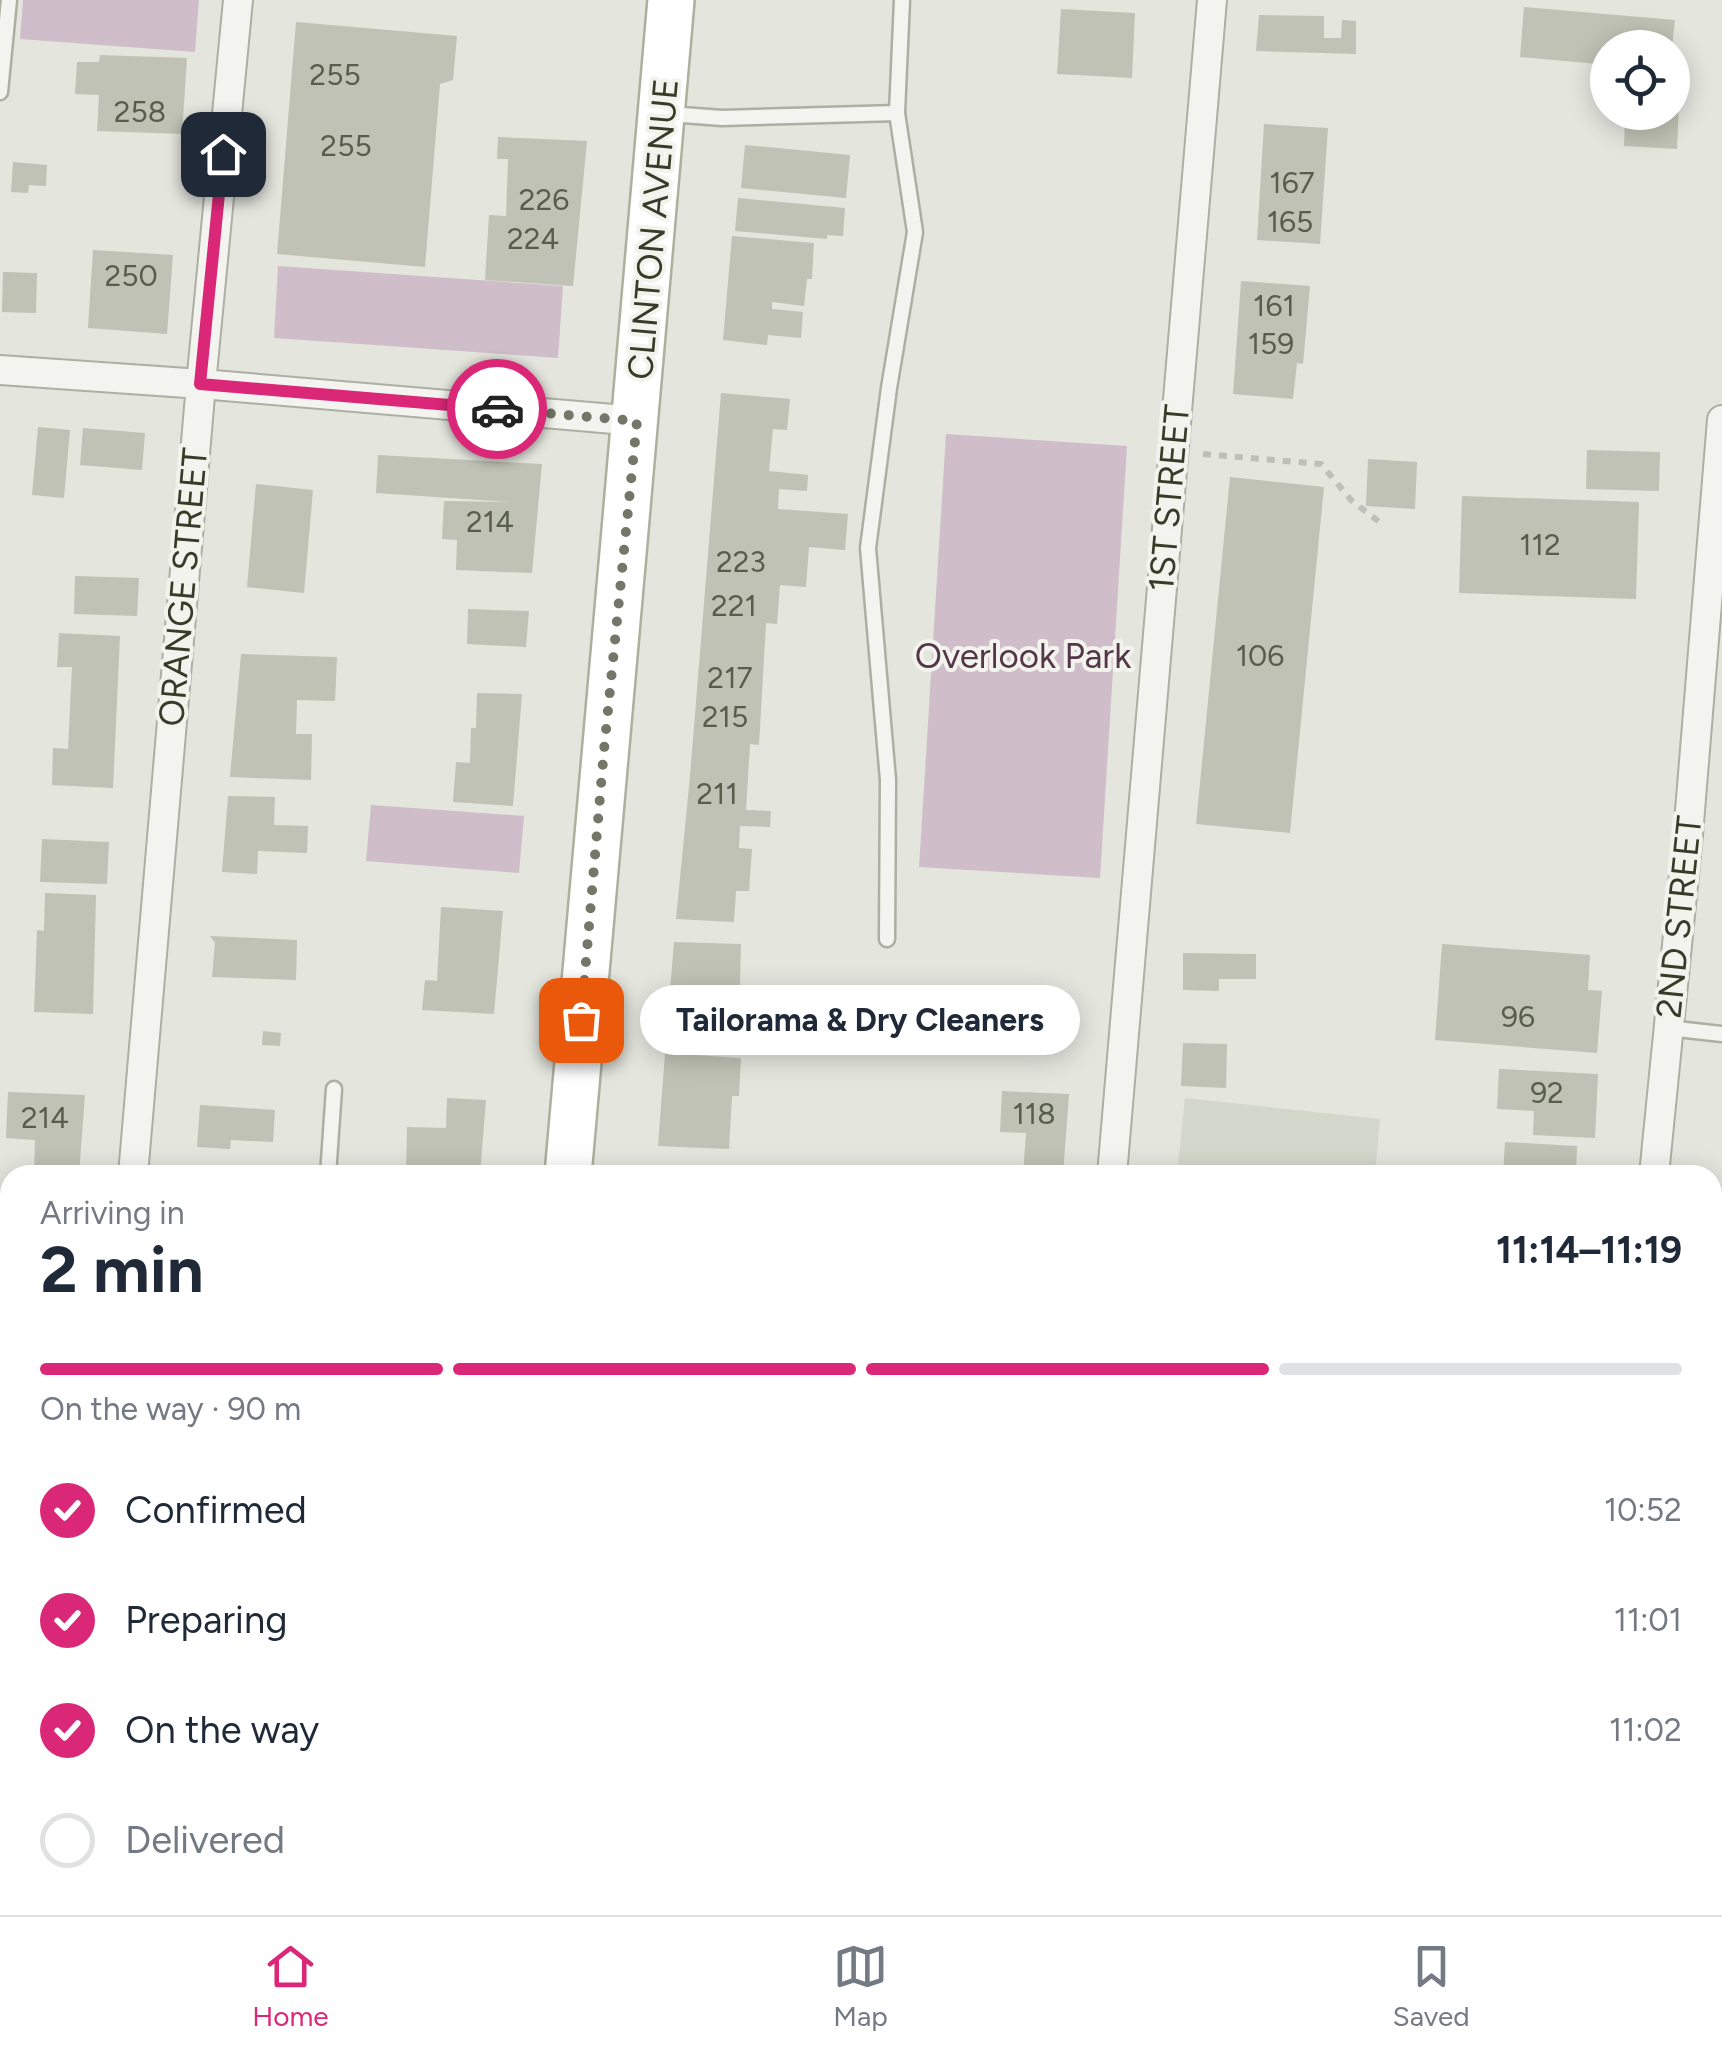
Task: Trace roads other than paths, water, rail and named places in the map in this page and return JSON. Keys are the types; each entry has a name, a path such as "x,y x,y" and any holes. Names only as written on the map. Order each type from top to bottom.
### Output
{"main road":[{"name":"CLINTON AVENUE","path":"569,1165 671,0"}],"street":[{"name":"ORANGE STREET","path":"134,1165 200,384 238,0"},
{"name":"1ST STREET","path":"1113,1165 1212,0"},
{"path":"0,370 637,421"},
{"name":"2ND STREET","path":"1655,1165 1715,593 1722,420"}],"lane":[{"path":"0,92 8,0"},
{"path":"887,940 888,780 868,548 915,232 896,113 902,0"},
{"path":"662,114 722,118 896,113"},
{"path":"1668,1028 1722,1034"},
{"path":"329,1165 334,1089"}],"place":[{"name":"Tailorama & Dry Cleaners","path":"581,1020"}],"park label":[{"name":"Overlook Park","path":"1023,656"}]}
